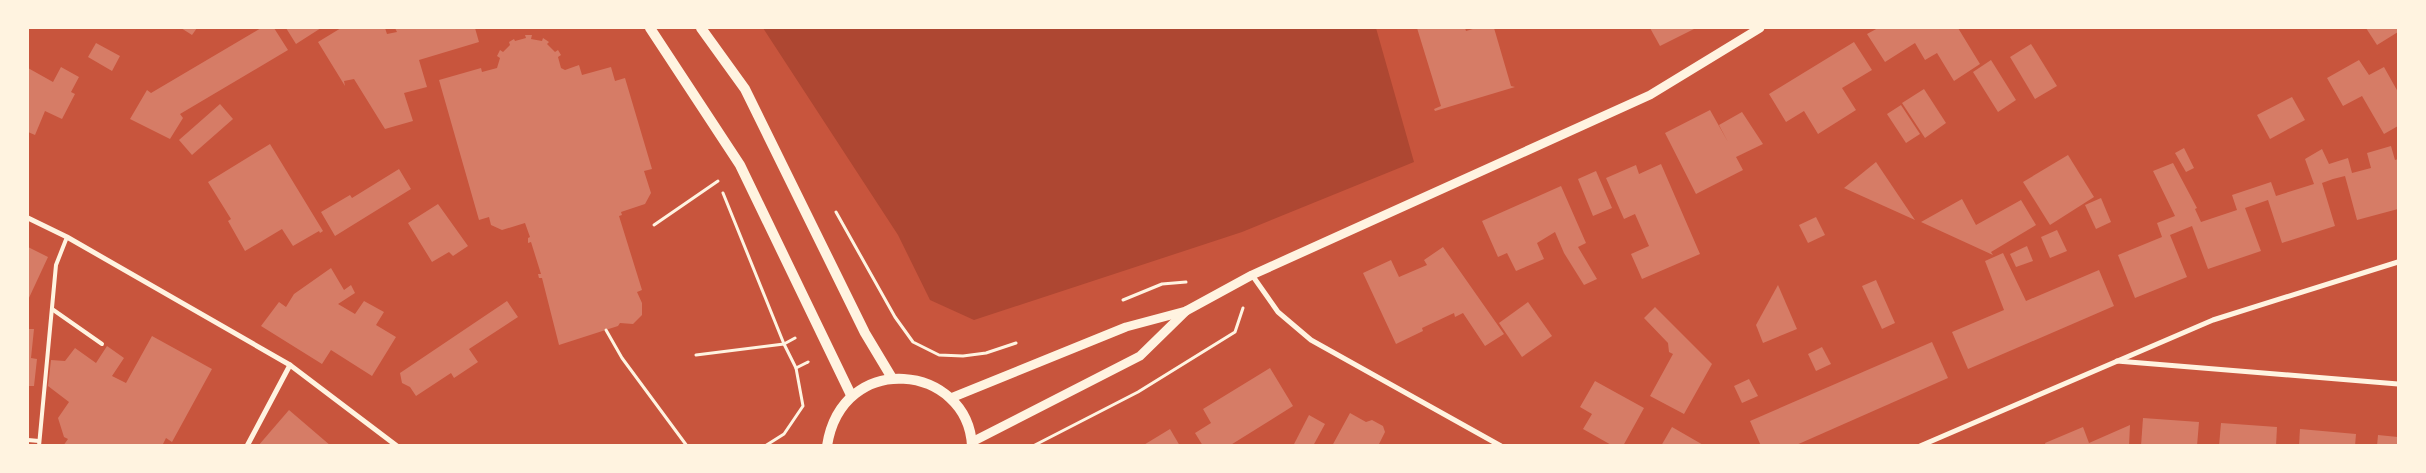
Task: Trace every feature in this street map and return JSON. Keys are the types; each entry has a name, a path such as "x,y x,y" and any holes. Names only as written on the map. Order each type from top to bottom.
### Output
{"main road":[{"path":"650,28 740,165 851,395"},
{"path":"701,28 745,89 861,325 892,378"},
{"path":"826,445 830,426 839,409 851,395 878,381 892,378 924,382 951,398 965,418 972,444"}],"street":[{"path":"951,398 1126,327 1186,311 1252,275 1650,95 1760,28"},
{"path":"28,218 67,237 290,365 398,446"},
{"path":"1920,446 2213,320 2398,262"},
{"path":"1252,275 1278,312 1311,340 1502,446"},
{"path":"972,444 1140,356 1186,311"},
{"path":"2114,361 2398,384"},
{"path":"247,446 290,365"}],"lane":[{"path":"28,440 39,443 56,265 67,237"},
{"path":"52,309 102,344"}],"path":[{"path":"715,172 784,344 796,368 803,406 784,434 765,446"},
{"path":"654,225 718,181"},
{"path":"895,317 913,342 939,355 986,354"},
{"path":"606,330 622,358 687,446"},
{"path":"696,355 784,344"}],"shaded area":[{"path":"763,28 1376,28 1414,162 1242,232 974,320 930,300 898,235"}],"building":[{"path":"181,28 197,28 192,35"},
{"path":"261,28 274,28 288,50 180,114 183,118 170,139 130,119 147,90 151,93"},
{"path":"286,28 321,28 296,44"},
{"path":"341,28 385,28 387,34 397,32 395,28 475,28 479,42 419,60 427,87 404,93 413,121 385,129 354,79 344,81 345,86 318,42"},
{"path":"1417,28 1465,28 1466,31 1476,28 1494,28 1511,86 1515,87 1435,111 1434,109 1441,106"},
{"path":"1650,28 1696,28 1660,46"},
{"path":"1878,28 1958,28 1980,64 1954,81 1937,53 1925,60 1915,43 1885,62 1867,34"},
{"path":"2366,28 2398,28 2398,32 2377,45"},
{"path":"525,35 532,35 531,39 542,41 543,38 549,42 547,44 555,52 558,50 561,55 558,57 561,68 565,70 579,65 582,75 611,67 615,81 625,78 652,169 644,171 651,193 645,204 621,212 622,215 619,216 642,290 637,292 642,303 642,315 633,324 620,323 618,326 559,345 542,278 539,278 538,274 541,274 531,242 528,243 528,238 530,237 525,223 502,230 491,225 489,217 479,220 439,80 481,68 482,72 497,68 500,58 497,56 500,50 503,52 510,45 509,42 514,39 515,41 526,38"},
{"path":"1854,42 1872,70 1842,88 1856,110 1818,134 1804,111 1786,122 1769,94"},
{"path":"96,43 120,56 112,71 88,57"},
{"path":"2031,44 2057,86 2035,99 2010,57"},
{"path":"1991,60 2016,100 1998,112 1973,72"},
{"path":"2359,60 2369,75 2384,67 2398,92 2398,126 2384,134 2362,96 2343,106 2327,78"},
{"path":"61,67 79,77 71,92 75,94 62,119 45,111 35,135 28,132 28,68 53,82"},
{"path":"1924,89 1946,123 1925,138 1902,103"},
{"path":"2292,97 2305,120 2270,139 2257,115"},
{"path":"220,104 233,119 192,155 179,140"},
{"path":"1901,105 1920,134 1906,143 1887,114"},
{"path":"1710,110 1728,142 1719,125 1742,112 1763,144 1736,157 1743,170 1696,194 1665,133"},
{"path":"270,144 323,231 320,233 319,231 293,246 282,229 245,251 228,221 231,219 208,182"},
{"path":"2391,146 2395,160 2398,159 2398,209 2357,220 2345,176 2333,179 2322,183 2335,226 2282,243 2268,200 2245,208 2261,251 2208,269 2192,226 2170,235 2187,277 2135,298 2118,255 2162,237 2157,223 2175,216 2153,171 2173,163 2197,208 2195,209 2201,222 2237,210 2232,195 2271,182 2276,196 2314,184 2305,159 2322,149 2329,164 2348,158 2352,173 2371,168 2367,153"},
{"path":"2184,148 2194,168 2186,172 2175,153"},
{"path":"2068,155 2094,197 2050,225 2023,182"},
{"path":"1876,162 1915,220 1844,188"},
{"path":"1661,164 1700,254 1642,279 1631,254 1649,246 1635,214 1624,219 1606,178 1636,165 1639,174"},
{"path":"399,169 411,189 335,236 321,212 350,195 352,198"},
{"path":"1596,171 1612,208 1593,216 1578,179"},
{"path":"1561,186 1586,243 1578,247 1597,279 1584,285 1564,253 1555,232 1537,243 1544,259 1516,271 1507,253 1498,257 1482,221"},
{"path":"2101,198 2111,222 2096,229 2085,205"},
{"path":"1962,199 1976,225 2021,200 2036,225 1991,252 1993,255 1921,222"},
{"path":"438,204 468,246 453,256 449,252 432,262 408,223"},
{"path":"1816,217 1825,235 1808,243 1799,225"},
{"path":"2057,230 2067,251 2050,258 2041,237"},
{"path":"2027,246 2033,261 2016,267 2010,254"},
{"path":"28,247 48,257 28,300"},
{"path":"1443,247 1504,334 1485,346 1463,313 1455,317 1454,313 1422,328 1423,331 1396,344 1363,273 1391,260 1399,277 1427,265 1424,260"},
{"path":"2003,253 2026,301 2099,270 2114,306 1968,369 1952,332 2004,310 1985,261"},
{"path":"331,268 344,290 351,285 355,293 338,304 355,314 364,301 384,312 376,325 396,337 372,376 331,350 322,364 261,326 279,302 286,307 294,294"},
{"path":"1876,280 1895,323 1882,329 1862,286"},
{"path":"1778,285 1797,329 1763,343 1756,325"},
{"path":"507,301 518,317 469,349 478,362 454,378 451,373 416,396 410,387 402,383 400,373"},
{"path":"1528,302 1552,336 1522,357 1499,323"},
{"path":"1655,307 1712,364 1684,414 1650,396 1673,354 1669,352 1668,343 1644,318"},
{"path":"28,329 34,329 31,358 37,359 34,386 28,386"},
{"path":"152,336 212,369 172,442 166,438 162,446 63,446 68,439 64,437 58,418 69,402 48,386 51,360 65,361 75,348 96,363 107,346 124,358 112,376 126,383"},
{"path":"1932,342 1948,378 1794,446 1761,446 1750,421"},
{"path":"1822,347 1831,364 1816,371 1808,354"},
{"path":"1270,368 1293,406 1229,446 1203,446 1195,433 1211,423 1203,409"},
{"path":"1749,379 1758,396 1742,403 1734,386"},
{"path":"1595,381 1644,408 1623,446 1613,446 1583,429 1592,414 1580,407"},
{"path":"289,410 331,446 258,446"},
{"path":"1350,413 1366,422 1372,420 1383,426 1385,432 1378,446 1332,446"},
{"path":"1309,415 1325,424 1313,446 1293,446"},
{"path":"2143,418 2199,422 2197,446 2141,446"},
{"path":"2221,423 2277,427 2276,446 2219,446"},
{"path":"2130,425 2129,446 2046,446 2045,443 2083,427 2089,443"},
{"path":"1672,427 1705,446 1661,446"},
{"path":"1170,429 1180,446 1142,446"},
{"path":"2300,429 2356,434 2355,446 2299,446"},
{"path":"2378,435 2398,437 2398,446 2377,446"}]}
